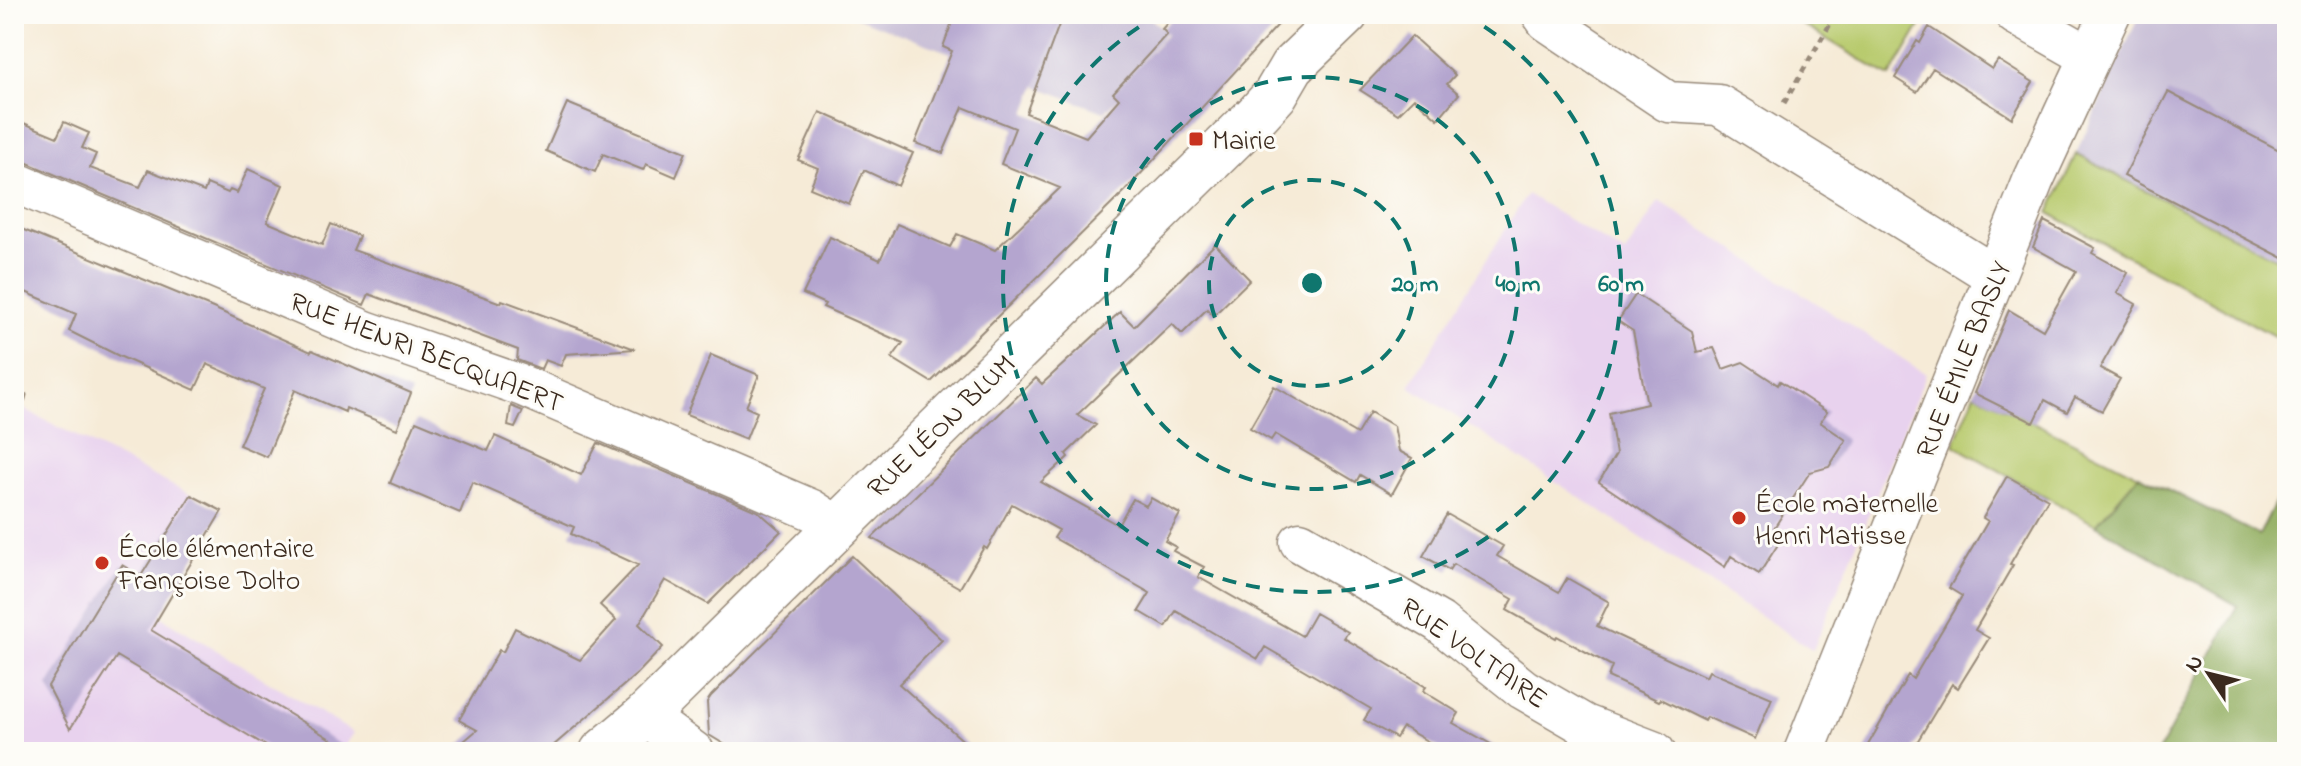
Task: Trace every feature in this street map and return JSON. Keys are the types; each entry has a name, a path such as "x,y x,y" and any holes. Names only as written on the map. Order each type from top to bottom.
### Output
{"street":[{"name":"RUE LÉON BLUM","path":"602,752 645,716 1151,220 1275,95 1292,66 1346,14"},
{"name":"RUE LÉON BLUM","path":"1275,95 1305,82 1375,14"},
{"path":"1542,14 1547,21 1668,102 1719,105 1995,276"},
{"path":"2015,14 2089,56"},
{"name":"RUE ÉMILE BASLY","path":"1804,752 2033,181 2110,14"},
{"name":"RUE HENRI BECQUAERT","path":"14,182 365,331 523,386 812,510 837,526"},
{"name":"RUE VOLTAIRE","path":"1300,542 1439,622 1523,689 1585,725 1655,752"},
{"path":"645,716 694,752"}],"path":[{"path":"1766,134 1836,14"},
{"path":"14,390 25,395 23,402"}],"shaded area":[{"path":"848,14 1145,14 1167,32 1113,93 1119,98 1104,112"},
{"path":"2140,14 2270,14 2287,23 2287,264 2076,154"},
{"name":"École maternelle Henri Matisse","path":"1527,194 1625,254 1659,201 1926,374 1813,650 1409,386"},
{"name":"École élémentaire Françoise Dolto","path":"14,404 220,510 160,616 354,733 341,752 14,752"}],"green space":[{"path":"1785,14 1927,14 1890,77"},
{"path":"2076,154 2287,264 2287,343 2049,213"},
{"path":"1975,393 2139,475 2096,525 1954,445"},
{"path":"2139,475 2259,535 2287,480 2287,752 2158,752 2238,606 2096,525"}],"building":[{"path":"955,14 1063,14 1026,113 1086,137 1119,99 1113,93 1167,34 1162,29 1175,14 1288,14 1125,191 931,382 892,358 903,343 823,307 825,304 803,294 830,237 880,260 897,224 950,247 957,234 995,250 1060,188 1001,164 1015,128 963,107 943,153 915,143 952,51 943,47"},
{"path":"1929,27 1992,69 1998,60 2033,82 2012,118 1933,68 1917,92 1895,78"},
{"path":"1412,36 1455,75 1447,84 1459,94 1438,119 1414,98 1398,114 1360,90"},
{"path":"2168,92 2287,154 2287,260 2124,176"},
{"path":"567,103 686,152 676,177 646,164 643,170 603,154 595,172 546,151"},
{"path":"820,112 913,153 898,186 864,170 849,204 810,188 818,168 798,160"},
{"path":"14,119 57,137 64,122 89,133 82,148 96,154 90,168 140,187 148,170 204,192 207,184 228,193 230,190 237,193 248,169 283,185 267,222 322,245 331,224 359,236 353,250 635,349 566,354 561,366 545,360 541,369 517,360 518,350 369,294 364,305 14,159"},
{"path":"2044,221 2095,248 2092,253 2128,273 2117,293 2136,304 2100,368 2120,379 2102,411 2075,397 2067,412 2045,400 2034,423 1974,393 2009,310 2043,330 2076,271 2033,247"},
{"path":"14,226 411,393 397,429 346,408 345,412 295,390 267,457 239,445 264,389 207,364 195,390 69,331 76,314 14,287"},
{"path":"1215,244 1250,280 1213,316 1207,309 1182,334 1172,324 1077,415 1096,425 1041,482 1118,525 1133,499 1146,506 1151,498 1180,514 1165,541 1176,547 1173,551 1204,567 1198,577 1302,636 1315,613 1348,632 1344,638 1426,687 1423,691 1459,713 1453,723 1505,752 1446,752 1403,727 1396,738 1364,720 1371,709 1265,647 1258,659 1176,611 1166,627 1139,611 1150,593 1054,538 1059,530 1012,504 987,549 984,547 960,588 872,538 1036,378 1042,384 1120,312 1134,326"},
{"path":"1636,294 1692,331 1697,352 1714,348 1723,369 1743,362 1778,385 1780,381 1827,412 1820,422 1846,440 1829,467 1810,472 1774,528 1777,546 1759,574 1731,556 1725,567 1599,482 1616,454 1609,413 1647,404 1633,331 1618,321"},
{"path":"711,355 759,375 746,407 757,412 746,439 686,415"},
{"path":"1274,386 1357,434 1370,412 1394,426 1399,451 1412,458 1392,494 1360,475 1356,482 1275,434 1271,440 1250,428"},
{"path":"511,406 523,411 515,428 508,426"},
{"path":"416,421 488,451 495,436 581,475 598,443 759,512 781,531 708,604 665,580 639,624 663,647 638,673 546,752 451,752 477,730 459,720 515,628 580,660 616,620 600,605 638,565 571,534 574,527 472,482 460,513 390,483"},
{"path":"2007,476 2048,499 1975,630 1989,638 1958,688 1952,684 1911,752 1864,752 1908,675 1913,679 1962,596 1949,588 1988,521 1983,518"},
{"path":"191,495 222,511 151,630 352,752 276,752 117,656 70,729 48,686 122,565 141,576"},
{"path":"1447,514 1503,546 1497,556 1559,592 1567,578 1609,602 1597,626 1706,677 1709,671 1772,698 1755,739 1707,717 1705,721 1608,677 1612,666 1507,610 1513,599 1453,564 1449,570 1423,556"},
{"path":"852,556 942,640 899,684 976,752 737,752 709,735 707,702 711,696"}],"place":[{"name":"Mairie","path":"1196,139"},
{"name":"École maternelle Henri Matisse","path":"1739,518"},
{"name":"École élémentaire Françoise Dolto","path":"102,563"}]}
